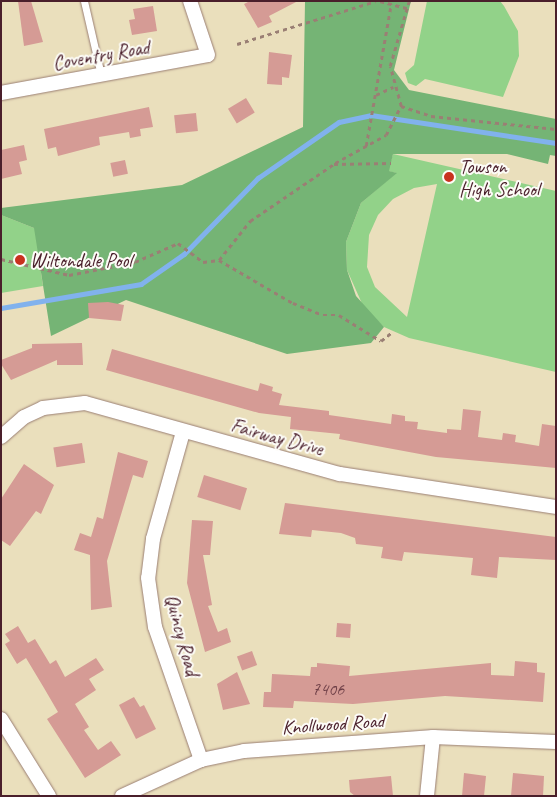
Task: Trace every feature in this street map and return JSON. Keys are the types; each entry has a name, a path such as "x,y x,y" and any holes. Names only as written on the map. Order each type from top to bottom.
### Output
{"street":[{"name":"Coventry Road","path":"1,93 208,55 190,1"},
{"name":"Fairway Drive","path":"1,437 24,417 63,403 105,408 183,432 340,474 556,507"},
{"name":"Quincy Road","path":"183,432 153,539 148,578 155,627 201,760"},
{"path":"1,719 49,796"},
{"name":"Knollwood Road","path":"122,796 201,760 244,750 433,737 556,742"},
{"path":"426,796 433,737"}],"lane":[{"path":"84,1 101,75"}],"path":[{"path":"237,44 376,1"},
{"path":"380,1 407,8"},
{"path":"409,1 390,66 393,87 401,106 431,116 556,129"},
{"path":"366,146 391,4"},
{"path":"376,95 393,87"},
{"path":"220,260 250,221 334,164 366,146 391,127 401,106"},
{"path":"334,164 390,163"},
{"path":"1,260 69,275 135,262 178,244 197,258 220,260 293,302 323,315 338,315 381,341 392,332"}],"green space":[{"path":"305,1 411,1 394,70 409,90 556,119 556,156 550,155 548,164 507,154 393,154 389,171 397,173 361,203 346,242 347,270 356,296 384,327 371,343 287,354 126,300 51,336 34,228 1,215 1,208 182,185 303,127"},
{"path":"427,1 500,1 504,6 518,31 519,56 503,97 425,79 416,86 408,83 405,73 414,65"},
{"path":"393,154 556,191 556,372 409,338 384,327 364,308 347,270 346,242 361,203 396,173 388,171","holes":["437,184 407,317 375,287 367,267 369,235 378,215 393,199 414,188"]},
{"name":"Wiltondale Pool","path":"1,215 34,228 93,219 41,273 43,286 1,293"}],"building":[{"path":"18,1 31,1 43,42 24,46"},
{"path":"250,1 298,1 269,16 272,22 258,28 244,4"},
{"path":"153,6 157,31 132,35 129,20 135,19 133,9"},
{"path":"269,52 292,55 289,78 282,77 282,85 267,84"},
{"path":"246,98 255,113 237,123 228,109"},
{"path":"149,107 153,127 140,129 141,136 130,138 129,132 99,137 100,145 58,156 56,147 48,149 44,129"},
{"path":"196,113 198,131 176,133 174,115"},
{"path":"24,145 27,160 19,162 22,174 1,179 1,150"},
{"path":"125,160 128,174 113,177 110,163"},
{"path":"108,302 124,305 121,321 89,318 88,303"},
{"path":"82,343 83,365 57,365 57,360 11,380 1,364 1,360 32,348 32,344"},
{"path":"112,349 258,391 260,383 273,387 272,391 282,394 279,405 329,411 329,415 391,424 392,414 405,416 405,421 418,422 417,429 447,433 447,429 461,430 463,409 481,411 478,437 502,440 503,433 516,435 515,442 539,446 542,424 556,426 556,468 436,457 339,439 340,434 290,429 291,417 259,413 106,370"},
{"path":"82,443 85,463 56,467 53,448"},
{"path":"118,452 148,461 143,478 133,475 107,561 112,607 91,610 90,555 74,550 80,533 91,537 97,517 103,519"},
{"path":"24,464 54,485 41,514 36,511 10,546 1,540 1,499"},
{"path":"204,475 247,488 240,510 197,497"},
{"path":"285,503 556,537 556,560 499,557 497,578 471,575 473,558 404,552 402,561 381,558 383,547 356,544 355,538 341,533 312,530 311,537 279,534"},
{"path":"192,520 213,521 210,555 203,555 212,605 208,606 218,632 227,628 231,642 205,652 187,583"},
{"path":"337,623 351,624 350,638 336,637"},
{"path":"18,626 28,643 35,639 50,664 56,660 65,677 96,658 104,670 89,679 96,690 75,704 89,727 84,730 98,750 111,741 121,755 85,778 47,719 58,712 44,688 26,658 17,664 5,644 10,641 5,634"},
{"path":"252,651 257,665 242,671 237,656"},
{"path":"515,661 537,663 537,672 545,673 543,702 445,696 353,704 294,701 293,708 263,707 264,692 271,692 272,674 310,676 311,667 317,667 317,663 350,666 349,676 491,663 491,675 514,676"},
{"path":"237,672 250,704 223,710 217,684"},
{"path":"134,697 140,707 144,705 156,729 136,739 119,705"},
{"path":"464,773 486,776 484,796 462,796"},
{"path":"513,773 544,776 543,796 511,796"},
{"path":"391,776 393,796 355,796 350,792 349,780"}],"waterway":[{"path":"1,308 141,284 184,254 258,178 339,122 371,115 556,143"}],"place":[{"name":"Towson High School","path":"449,177"},
{"name":"Wiltondale Pool","path":"20,260"}]}
